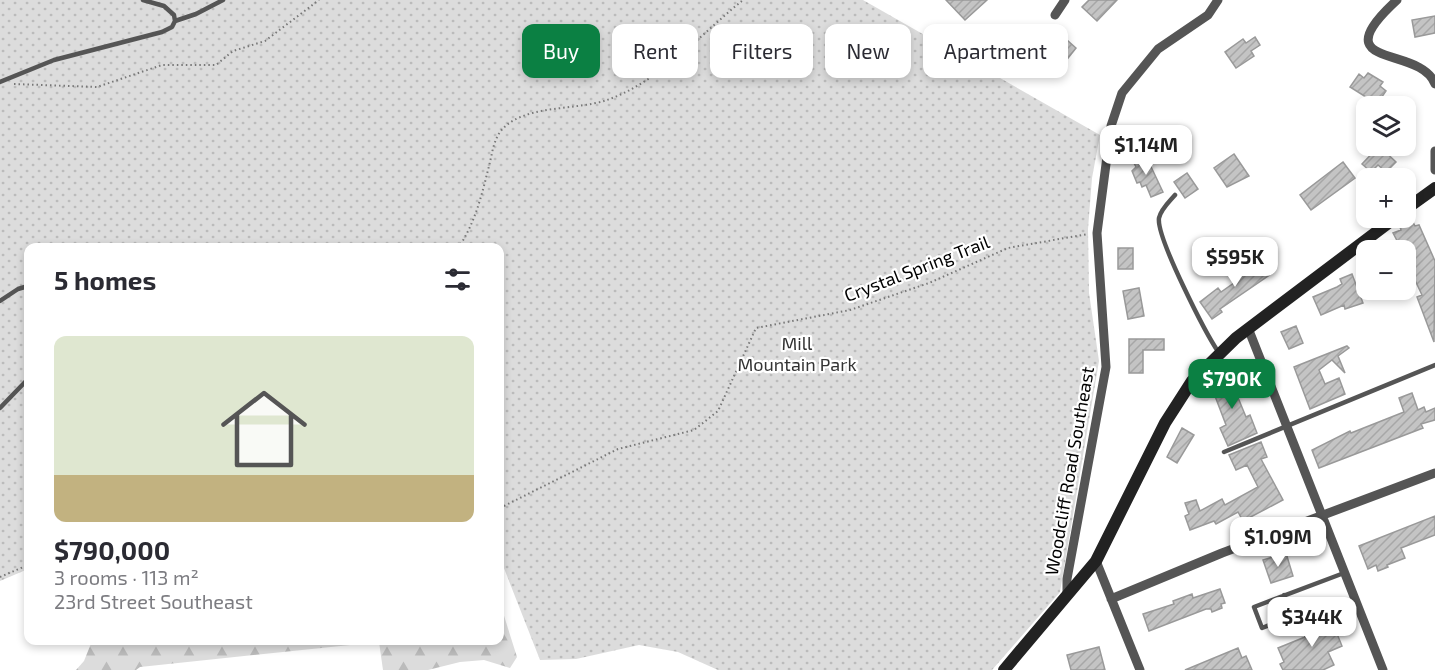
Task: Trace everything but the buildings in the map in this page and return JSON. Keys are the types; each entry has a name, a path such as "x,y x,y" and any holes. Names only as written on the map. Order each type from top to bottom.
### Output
{"street":[{"path":"1056,15 1065,0"},
{"name":"Woodcliff Road Southeast","path":"1067,597 1067,579 1106,367 1097,233 1111,126 1122,93 1158,48 1208,15 1218,0"},
{"path":"1397,0 1372,24 1369,30 1370,43 1380,54 1432,72 1435,84"},
{"path":"1435,151 1435,170"},
{"path":"1416,202 1435,188"},
{"path":"1004,670 1096,561 1177,401 1219,353 1248,328 1382,228"},
{"path":"1248,328 1383,670"},
{"path":"1111,599 1435,473"},
{"path":"1096,561 1140,670"}],"lane":[{"path":"0,82 54,60 162,32 172,27 175,21 174,15 164,6 143,0"},
{"path":"175,21 196,14 223,0"},
{"path":"1175,195 1162,211 1159,225 1197,313 1219,353"},
{"path":"0,301 24,287"},
{"path":"1224,452 1435,365"},
{"path":"0,408 24,383"},
{"path":"1284,596 1292,616 1262,628 1254,607 1344,573"}],"path":[{"path":"0,82 65,88 97,87 162,65 216,65 233,51 265,41 319,0"},
{"path":"460,243 477,208 494,144 501,131 515,118 532,111 565,109 620,95 686,50 743,0"},
{"name":"Crystal Spring Trail","path":"504,506 618,449 694,430 718,411 756,328 850,310 929,283 1008,248 1097,233"},
{"path":"0,577 24,567"}],"green space":[{"name":"Mill Mountain Park","path":"0,0 863,0 905,24 825,24 825,78 911,78 911,27 923,34 923,78 1000,78 1100,135 1092,178 1088,229 1089,293 1099,361 1060,592 992,670 718,670 678,652 639,645 576,659 540,660 504,568 504,243 24,243 24,571 0,581"},
{"path":"504,616 517,657 510,668 484,660 460,662 428,670 383,670 379,645 504,645"},
{"path":"90,645 350,645 140,667 136,670 76,670 84,661"}]}
